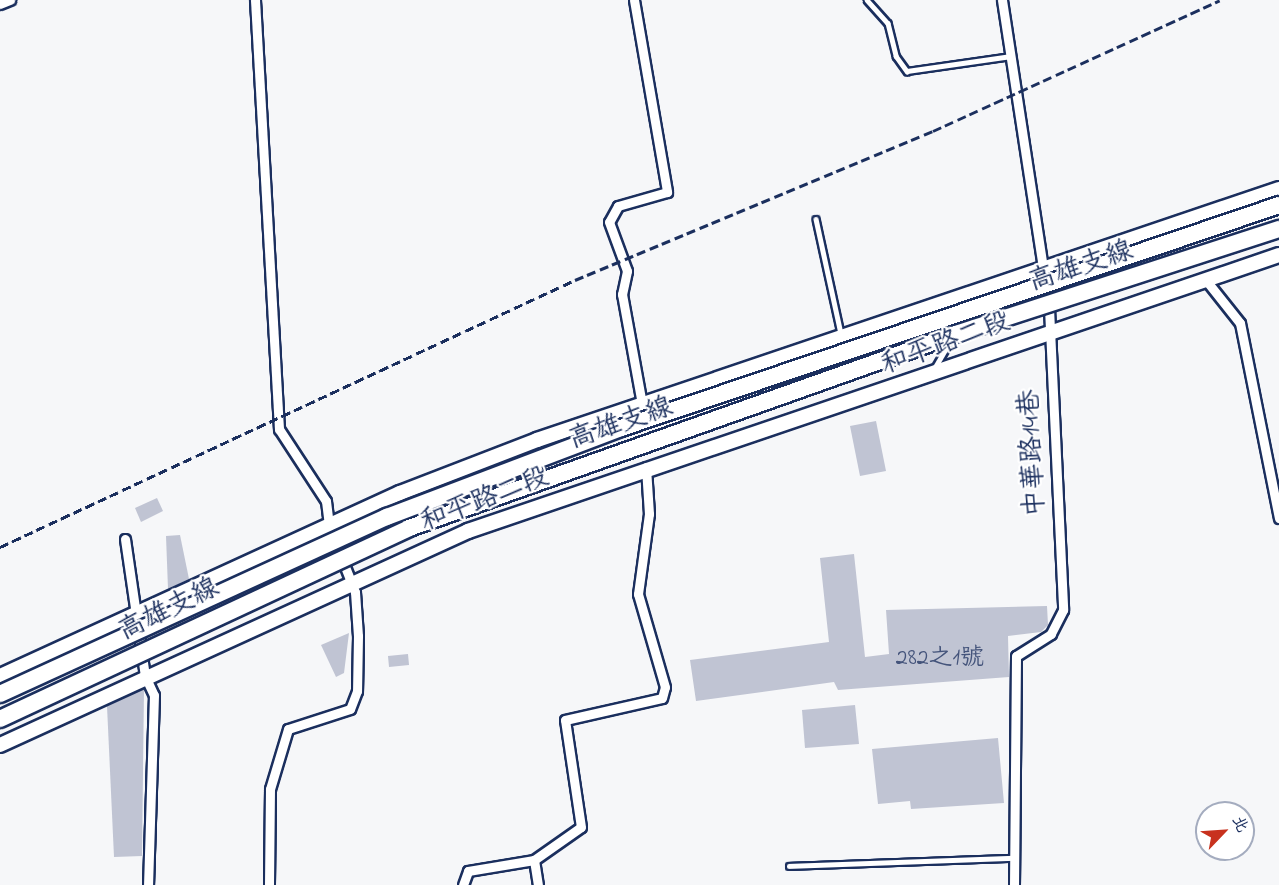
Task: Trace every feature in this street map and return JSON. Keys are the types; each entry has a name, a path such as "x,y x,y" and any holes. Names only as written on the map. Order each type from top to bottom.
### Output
{"highway":[{"name":"高雄支線","path":"0,694 387,517 621,428 1279,205"},
{"name":"高雄支線","path":"0,719 409,528 956,334 1279,229"}],"street":[{"path":"0,4 10,0"},
{"path":"255,0 279,429 326,501 329,526 350,580 358,636 357,691 350,709 288,729 270,789 269,885"},
{"path":"634,0 667,192 618,206 609,222 627,271 622,294 642,404"},
{"name":"中華路14巷","path":"1002,0 1049,308 1063,610 1051,634 1016,656 1012,858 1014,885"},
{"name":"和平路二段","path":"0,676 136,611 400,493 642,404 842,340 1043,267 1279,189"},
{"name":"和平路二段","path":"0,745 350,580 468,531 646,467 931,374 1279,255"},
{"path":"1205,279 1240,323 1279,518"},
{"path":"463,885 468,871 534,860 581,827 565,720 626,702 655,702 664,693 638,594 650,514 646,467"},
{"path":"125,539 145,676 154,695 148,885"},
{"path":"534,860 538,885"}],"lane":[{"path":"867,0 888,23 896,56 907,71 1011,56"},
{"path":"816,219 842,340"},
{"path":"931,374 952,341 991,322 1049,308"},
{"path":"789,866 1012,858"}],"building":[{"path":"876,421 886,471 860,476 850,426"},
{"path":"157,498 163,511 141,522 135,508"},
{"path":"180,535 189,579 168,589 166,536"},
{"path":"854,554 865,657 889,654 886,610 1047,606 1048,625 1041,632 1008,636 1009,677 838,690 834,682 696,701 690,660 829,642 820,558"},
{"path":"349,633 344,673 336,677 321,645"},
{"path":"408,654 409,665 389,667 388,656"},
{"path":"144,689 142,856 114,857 107,706"},
{"path":"855,705 859,744 805,748 802,710"},
{"path":"998,738 1004,803 911,809 910,801 878,804 872,749"}],"railway":[{"path":"0,547 575,280 933,131 1220,0"}]}
